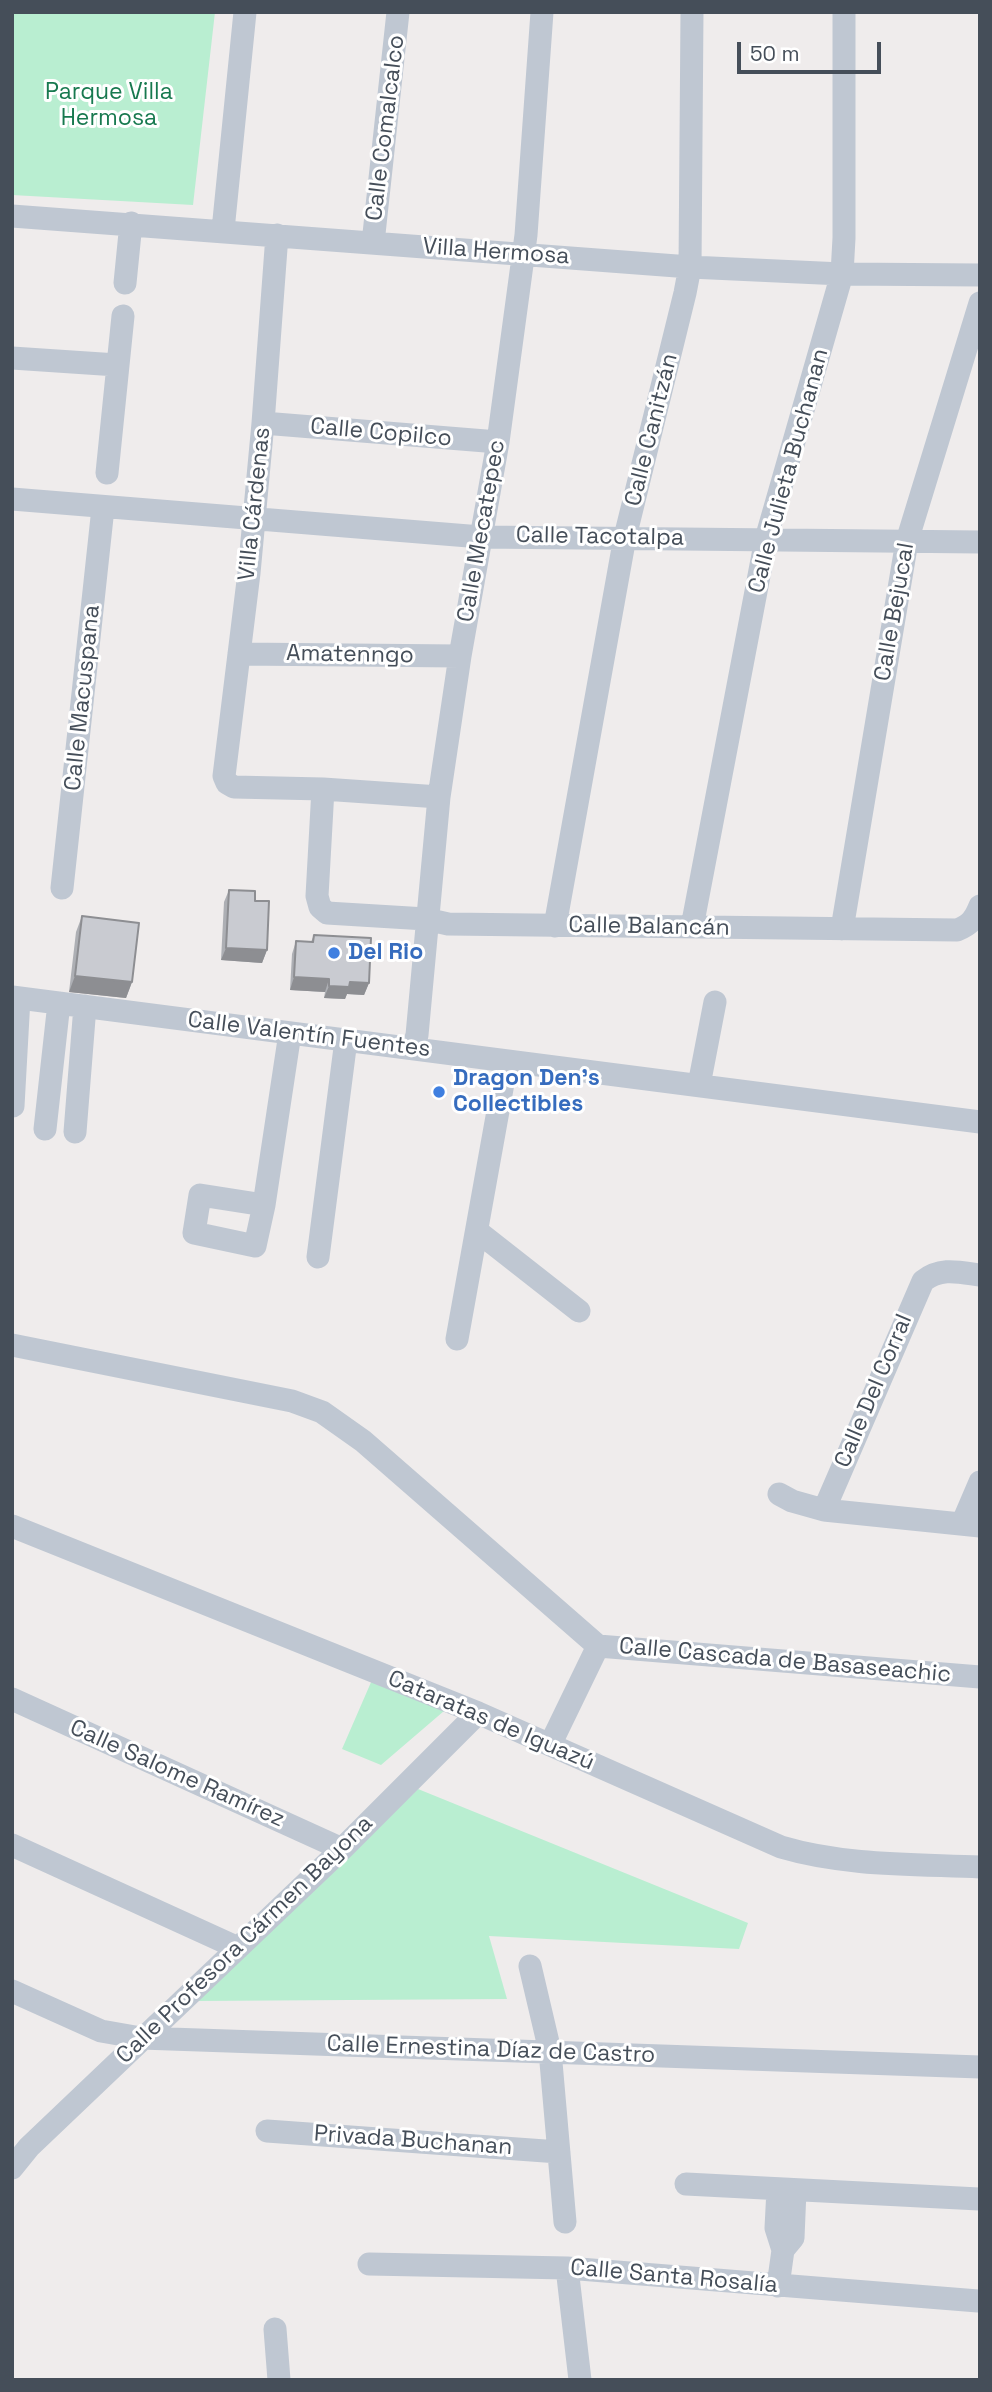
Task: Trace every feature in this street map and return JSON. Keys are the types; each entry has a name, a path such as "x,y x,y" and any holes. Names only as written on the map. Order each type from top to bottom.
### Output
{"street":[{"path":"223,230 245,12"},
{"name":"Calle Comalcalco","path":"373,243 398,12"},
{"name":"Calle Mecatepec","path":"413,1048 418,1035 426,919 439,797 460,656 498,442 523,253 542,12"},
{"name":"Calle Canitzán","path":"555,926 625,537 690,267 692,12"},
{"name":"Calle Julieta Buchanan","path":"692,927 766,539 842,274 844,12"},
{"name":"Villa Hermosa","path":"12,216 690,267 842,274 980,275"},
{"path":"125,283 131,223"},
{"name":"Villa Cárdenas","path":"277,235 254,518 224,773 227,783 234,787 323,789"},
{"name":"Calle Bejucal","path":"842,929 907,541 980,303"},
{"path":"107,473 123,316"},
{"path":"12,358 117,365"},
{"name":"Calle Copilco","path":"263,423 498,442"},
{"name":"Calle Tacotalpa","path":"12,499 481,537 980,542"},
{"name":"Calle Macuspana","path":"62,888 103,508"},
{"name":"Amatenngo","path":"239,654 460,656"},
{"path":"323,789 439,797"},
{"name":"Calle Balancán","path":"323,789 317,896 322,909 331,914 426,919 448,924 957,930 965,927 977,913"},
{"path":"13,1106 16,997"},
{"name":"Calle Valentín Fuentes","path":"16,997 980,1122"},
{"path":"699,1086 715,1002"},
{"path":"45,1129 59,1003"},
{"path":"75,1132 85,1006"},
{"path":"264,1205 290,1033"},
{"path":"318,1257 346,1040"},
{"path":"457,1339 508,1061"},
{"path":"477,1231 579,1311"},
{"name":"Calle Del Corral","path":"824,1510 919,1286 929,1276 951,1271 980,1275"},
{"name":"Calle Cascada de Basaseachic","path":"12,1345 292,1401 322,1412 363,1441 598,1646 980,1677"},
{"path":"779,1494 792,1501 824,1510 971,1525 980,1482"},
{"name":"Cataratas de Iguazú","path":"12,1526 478,1713 754,1836 810,1855 980,1867"},
{"path":"550,1745 598,1646"},
{"name":"Calle Salome Ramírez","path":"12,1699 342,1849"},
{"name":"Calle Profesora Cármen Bayona","path":"12,2168 21,2143 141,2038 237,1948 342,1849 478,1713"},
{"path":"12,1845 237,1948"},
{"path":"530,1966 550,2052 565,2222"},
{"name":"Calle Ernestina Díaz de Castro","path":"12,1991 101,2031 141,2038 980,2067"},
{"name":"Privada Buchanan","path":"267,2131 559,2152"},
{"path":"686,2184 979,2199"},
{"path":"778,2286 783,2250 776,2228 787,2189"},
{"name":"Calle Santa Rosalía","path":"369,2264 567,2268 978,2301"},
{"path":"567,2268 580,2380"},
{"path":"275,2329 279,2380"}],"green space":[{"name":"Parque Villa Hermosa","path":"12,12 215,12 193,205 12,195"},
{"path":"372,1680 444,1711 381,1765 342,1749"},
{"path":"418,1789 748,1923 739,1949 489,1936 507,1999 192,2001"}],"building":[{"path":"229,890 255,891 255,901 269,901 267,950 226,948"},
{"path":"82,916 139,923 132,982 75,976"},
{"path":"314,935 371,938 369,983 350,982 349,987 329,986 329,979 294,977 296,941 313,942"}],"place":[{"name":"Del Rio","path":"334,953"},
{"name":"Dragon Den's Collectibles","path":"439,1092"}]}
